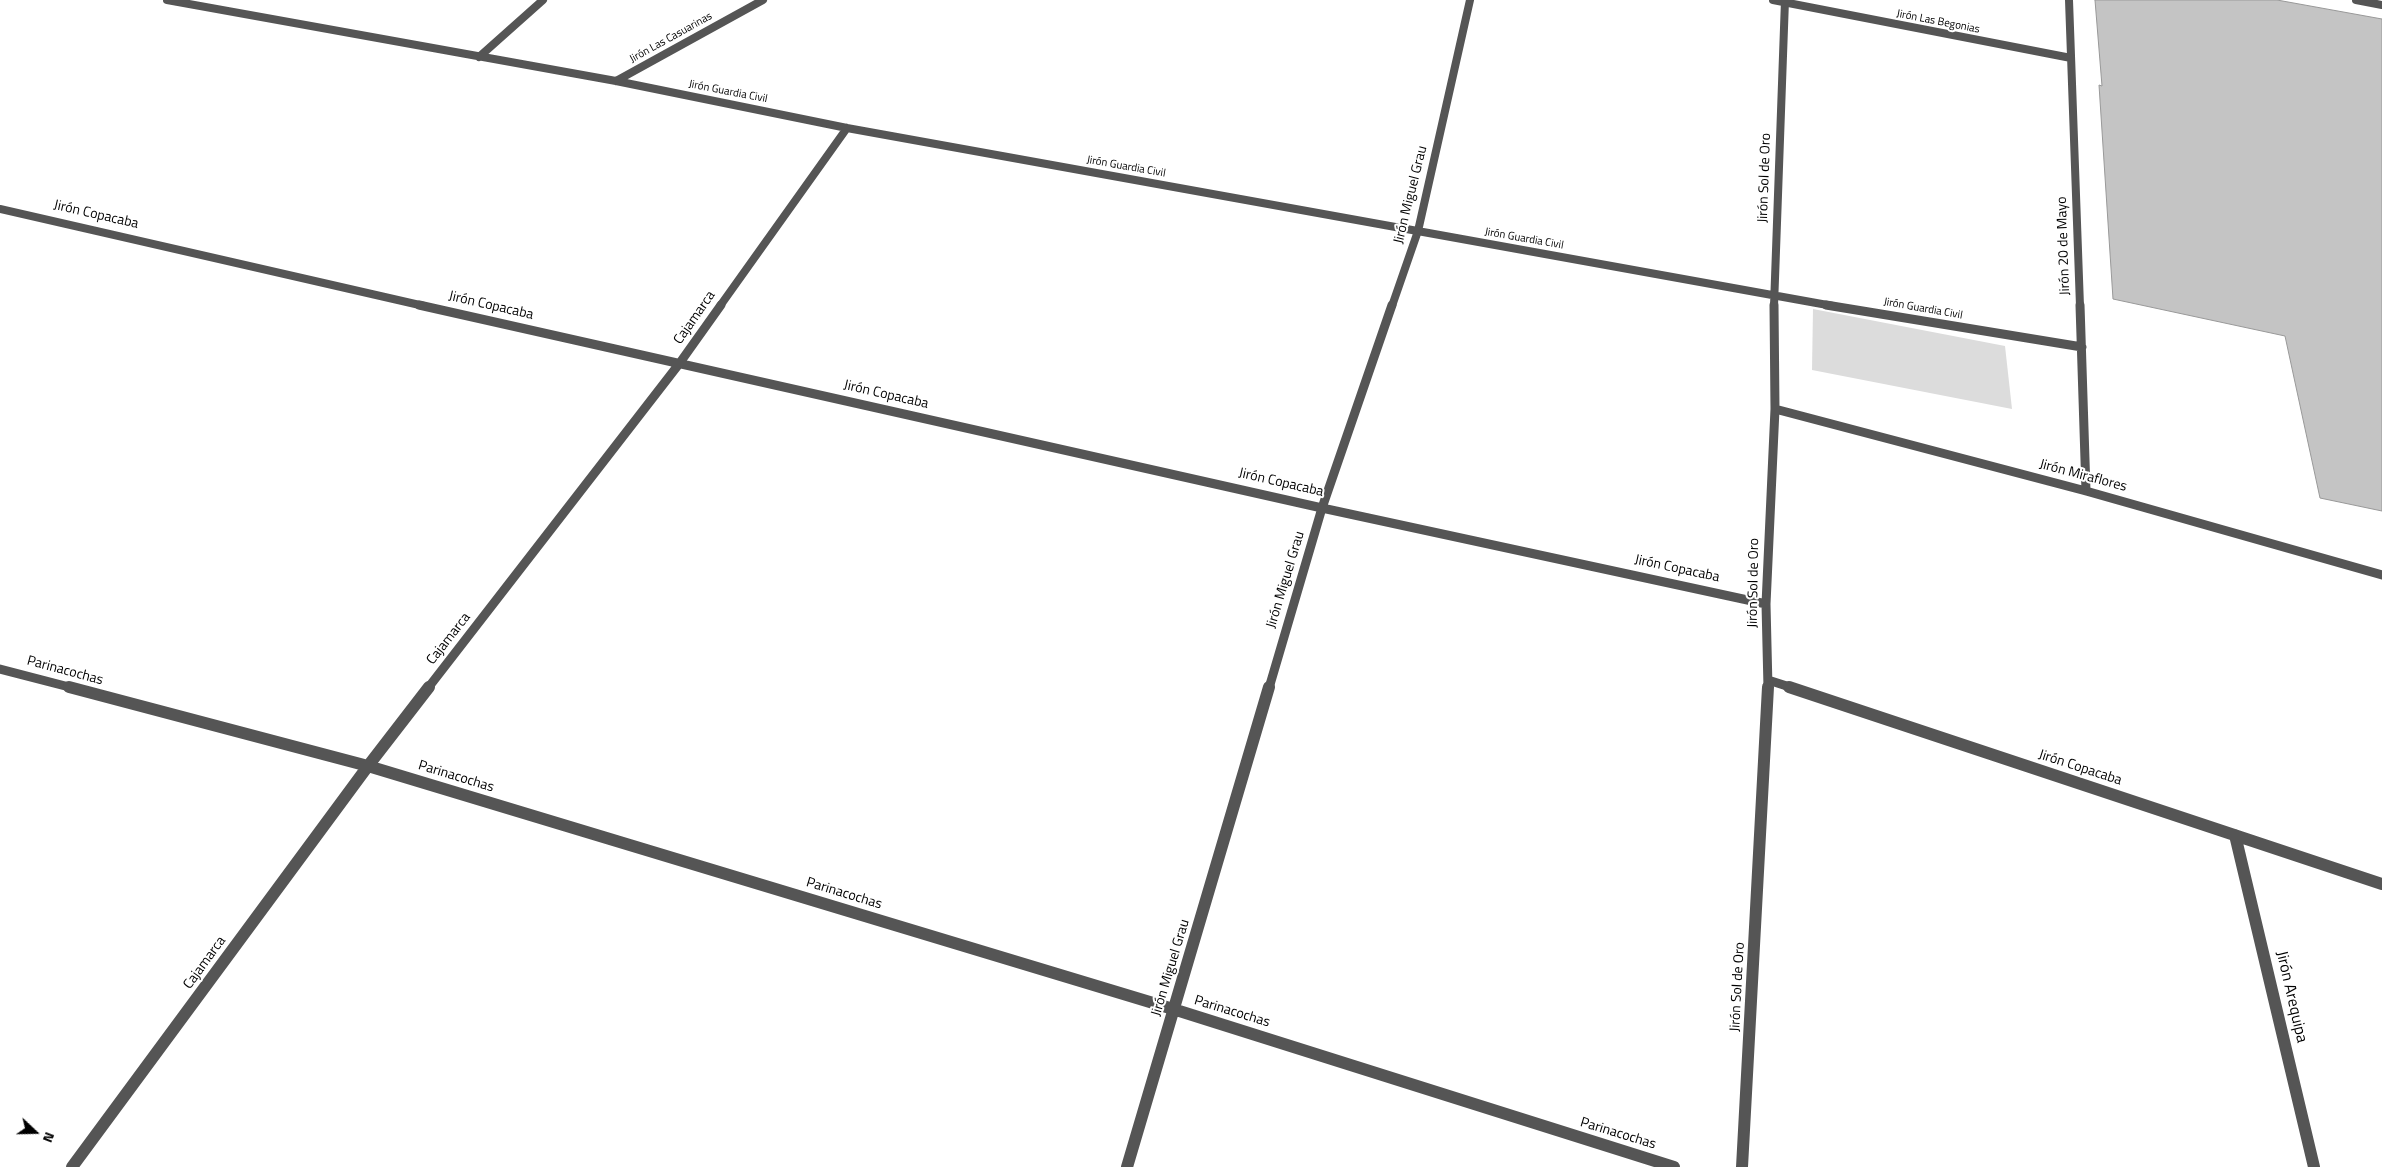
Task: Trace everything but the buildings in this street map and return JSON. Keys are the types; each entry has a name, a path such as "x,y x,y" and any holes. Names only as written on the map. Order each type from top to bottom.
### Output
{"street":[{"name":"Jirón Guardia Civil","path":"167,0 616,81 848,128 1774,296 2082,347"},
{"path":"198,6 208,0"},
{"path":"478,57 543,0"},
{"name":"Jirón Las Casuarinas","path":"616,81 763,0"},
{"name":"Jirón Miguel Grau","path":"1126,1167 1322,508 1418,231 1470,0"},
{"name":"Jirón Las Begonias","path":"1773,0 2071,58"},
{"name":"Jirón 20 de Mayo","path":"2068,0 2086,491"},
{"path":"2356,0 2382,5"},
{"name":"Jirón Sol de Oro","path":"1742,1167 1768,680 1766,604 1775,409 1774,296 1785,1"},
{"name":"Cajamarca","path":"72,1167 368,766 679,364 848,128"},
{"name":"Jirón Copacaba","path":"0,209 1322,508 1766,604"},
{"name":"Jirón Miraflores","path":"1775,409 2086,491 2382,575"},
{"name":"Parinacochas","path":"0,669 368,766 1173,1010 1674,1167"},
{"name":"Jirón Copacaba","path":"1768,680 2382,884"},
{"name":"Jirón Arequipa","path":"2235,836 2314,1167"}],"shaded area":[{"path":"1813,309 2005,346 2012,409 1812,370"}]}
